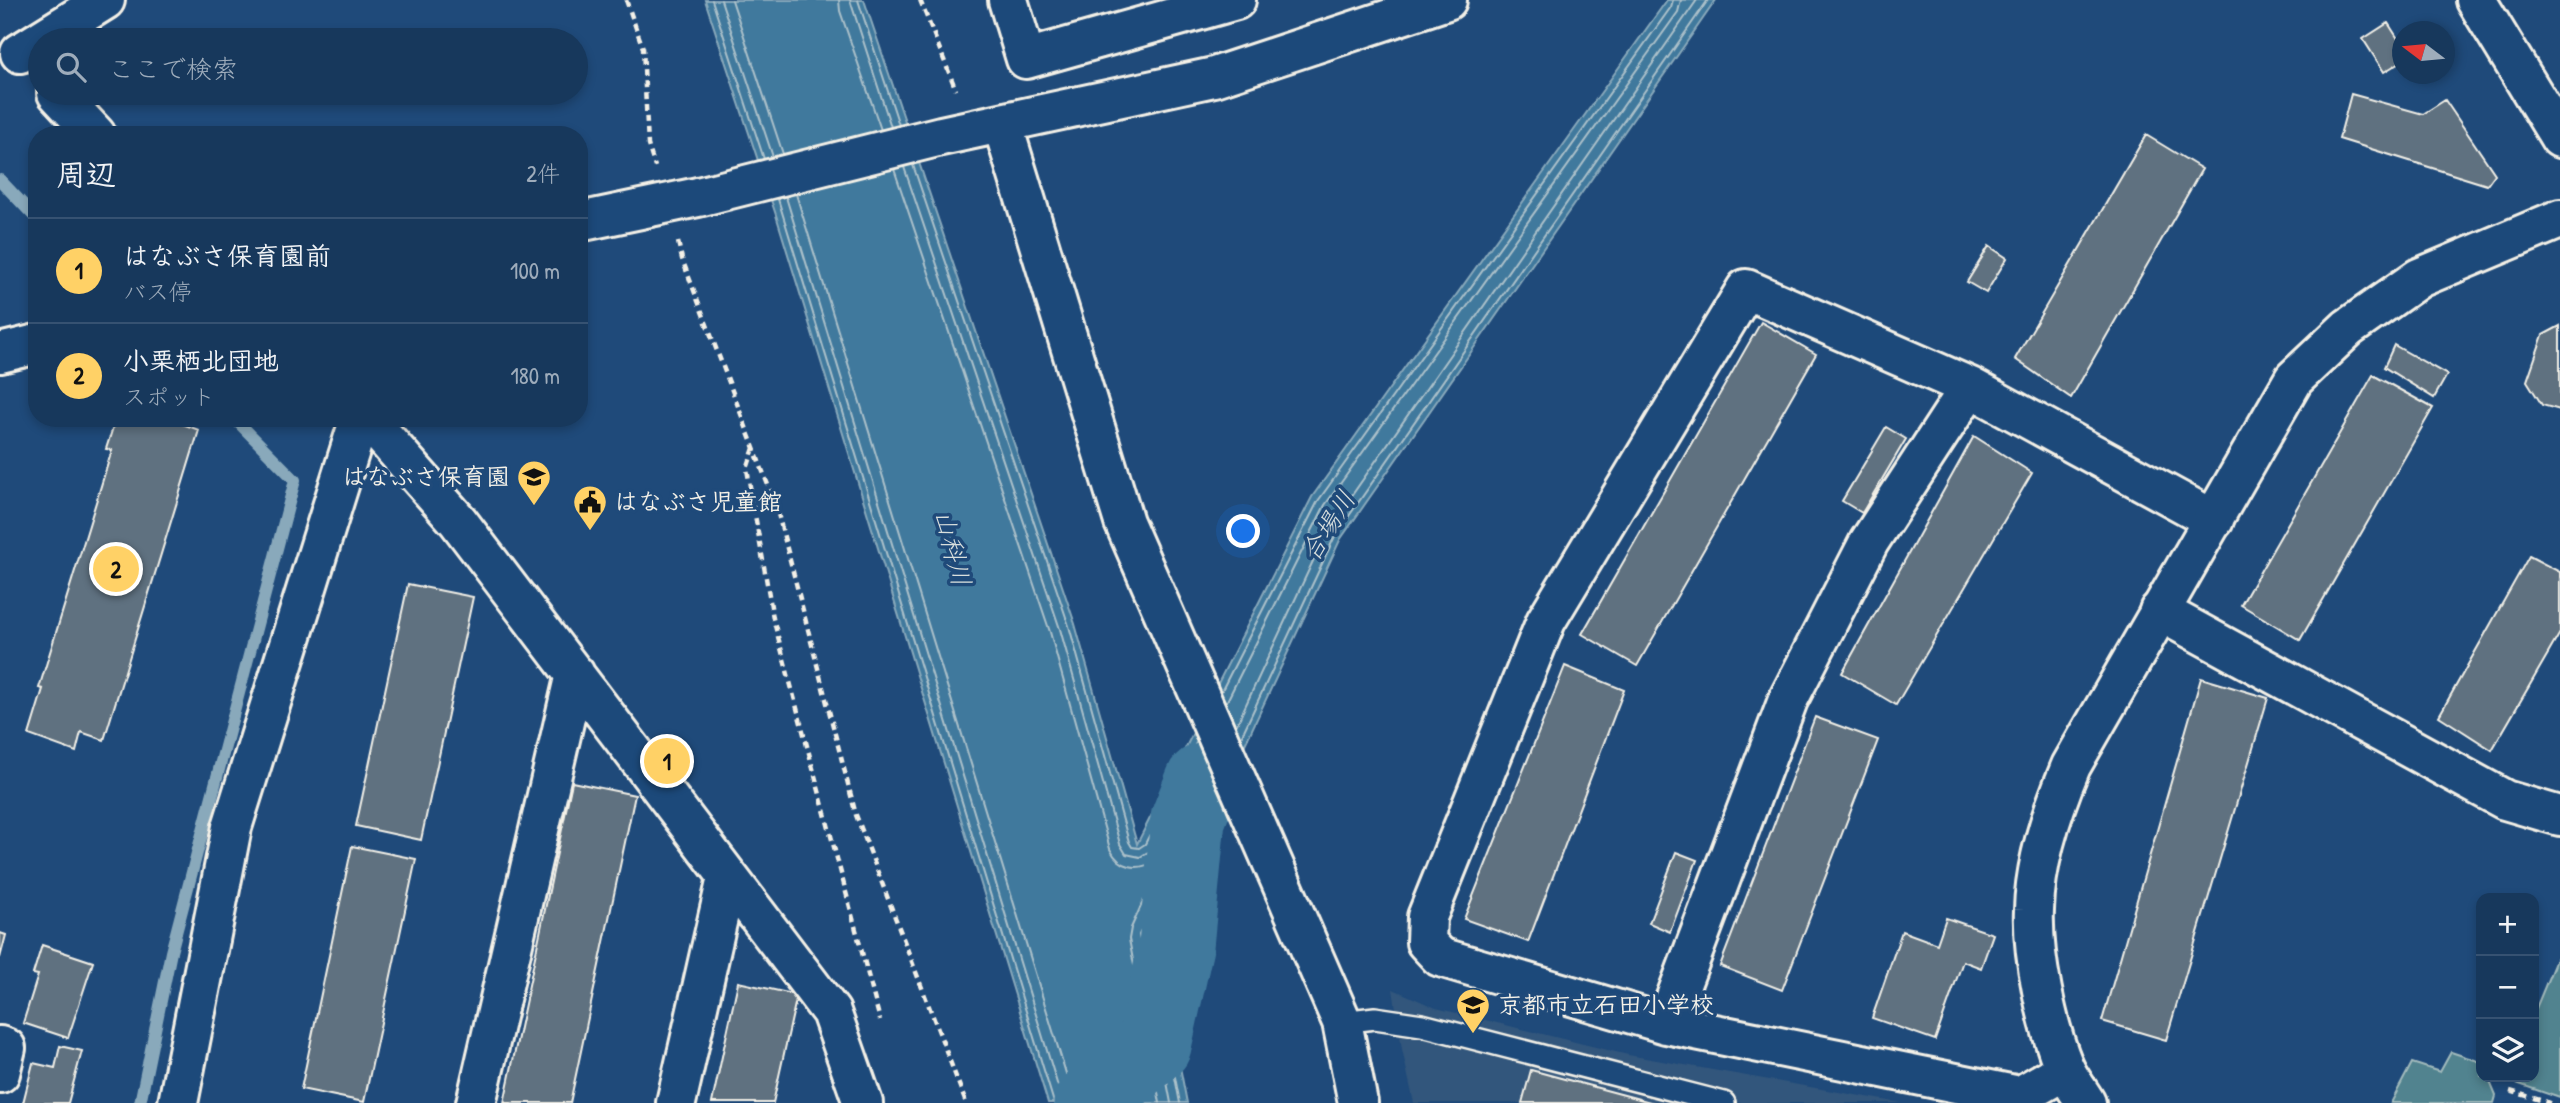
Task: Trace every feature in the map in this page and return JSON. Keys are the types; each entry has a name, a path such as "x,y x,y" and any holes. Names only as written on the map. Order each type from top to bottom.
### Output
{"street":[{"path":"60,28 104,0"},
{"path":"1008,0 1027,59 1236,0"},
{"path":"588,220 972,130 1214,77 1447,0"},
{"path":"2476,0 2560,138"},
{"path":"68,105 88,126"},
{"path":"972,130 1124,522 1342,1021 1358,1103"},
{"path":"2086,1103 2065,1070 2043,994 2034,910 2043,850 2053,809 2071,766 2294,379 2348,328 2419,278 2560,219"},
{"path":"2065,1070 2020,1096 1665,1024 1440,957 1426,942 1427,917 1546,621 1746,289 1970,387 2214,520"},
{"path":"0,353 28,347"},
{"path":"1665,1024 1788,699 1869,542 1970,387"},
{"path":"178,1103 232,827 356,427"},
{"path":"375,427 458,521 831,1012 863,1103"},
{"path":"2160,611 2505,800 2560,816"},
{"path":"476,1103 575,674"},
{"path":"676,1103 727,878"},
{"path":"0,1046 6,1048 0,1073"}],"lane":[{"path":"1342,1021 1375,1018 1422,1025 1698,1100 1724,1103"}],"path":[{"path":"626,0 643,48 648,145 682,200 682,259 776,506 856,815 966,1103"},
{"path":"920,0 972,130"},
{"path":"754,447 747,469 773,618 881,1022"},
{"path":"2510,1091 2550,1103"}],"shaded area":[{"name":"京都市立石田小学校","path":"1393,989 1436,1008 1628,1055 1901,1103 1414,1103"}],"green space":[{"path":"2560,950 2560,1098 2513,1082 2539,1082 2539,1001"},
{"path":"2451,1052 2476,1060 2476,1082 2490,1082 2496,1096 2494,1103 2391,1103 2412,1063 2440,1072"}],"water":[{"name":"山科川","path":"705,0 864,0 1075,624 1137,844 1312,497 1667,0 1716,0 1340,540 1155,938 1187,1103 1048,1103 776,215"}],"building":[{"path":"2388,23 2392,29 2392,67 2384,72 2363,39"},
{"path":"2351,94 2423,114 2445,100 2495,174 2487,185 2339,139"},
{"path":"2146,135 2202,169 2071,398 2015,359"},
{"path":"1989,246 2007,258 1986,293 1967,282"},
{"path":"1761,322 1816,354 1637,666 1582,634"},
{"path":"2560,326 2560,410 2542,405 2527,381 2543,335"},
{"path":"2394,345 2447,375 2434,398 2384,367"},
{"path":"2373,375 2433,408 2300,640 2241,605"},
{"path":"113,427 191,427 199,430 104,740 81,732 76,752 29,735 43,689 39,688 112,450 106,449"},
{"path":"1886,427 1906,439 1862,513 1842,501"},
{"path":"1974,436 2032,473 1896,705 1842,673"},
{"path":"2529,556 2560,572 2560,633 2492,750 2439,716"},
{"path":"408,584 473,597 421,840 356,826"},
{"path":"1565,666 1624,690 1528,942 1464,919"},
{"path":"2201,678 2268,698 2166,1040 2102,1021"},
{"path":"1815,717 1878,740 1782,990 1720,966"},
{"path":"572,782 635,795 570,1103 504,1103"},
{"path":"352,846 416,859 364,1102 301,1089"},
{"path":"1676,852 1697,860 1670,932 1649,923"},
{"path":"1946,918 1993,934 1981,968 1963,961 1935,1040 1872,1018 1902,931 1937,944"},
{"path":"0,933 6,935 0,958"},
{"path":"42,945 93,962 68,1038 23,1023 38,975 33,974"},
{"path":"738,982 797,995 773,1103 712,1103"},
{"path":"60,1046 82,1051 68,1103 23,1103 33,1063 55,1068"},
{"path":"1531,1070 1654,1103 1522,1103"}],"waterway":[{"path":"0,180 28,210"},
{"path":"140,1103 171,952 295,480 243,427"},
{"name":"合場川","path":"1091,1103 1154,1045 1176,946 1188,819 1203,781"}],"place":[{"name":"はなぶさ保育園","path":"534,507"},
{"name":"はなぶさ児童館","path":"590,532"},
{"name":"小栗栖北団地","path":"116,569"},
{"name":"はなぶさ保育園前","path":"667,761"},
{"name":"京都市立石田小学校","path":"1473,1035"}]}
